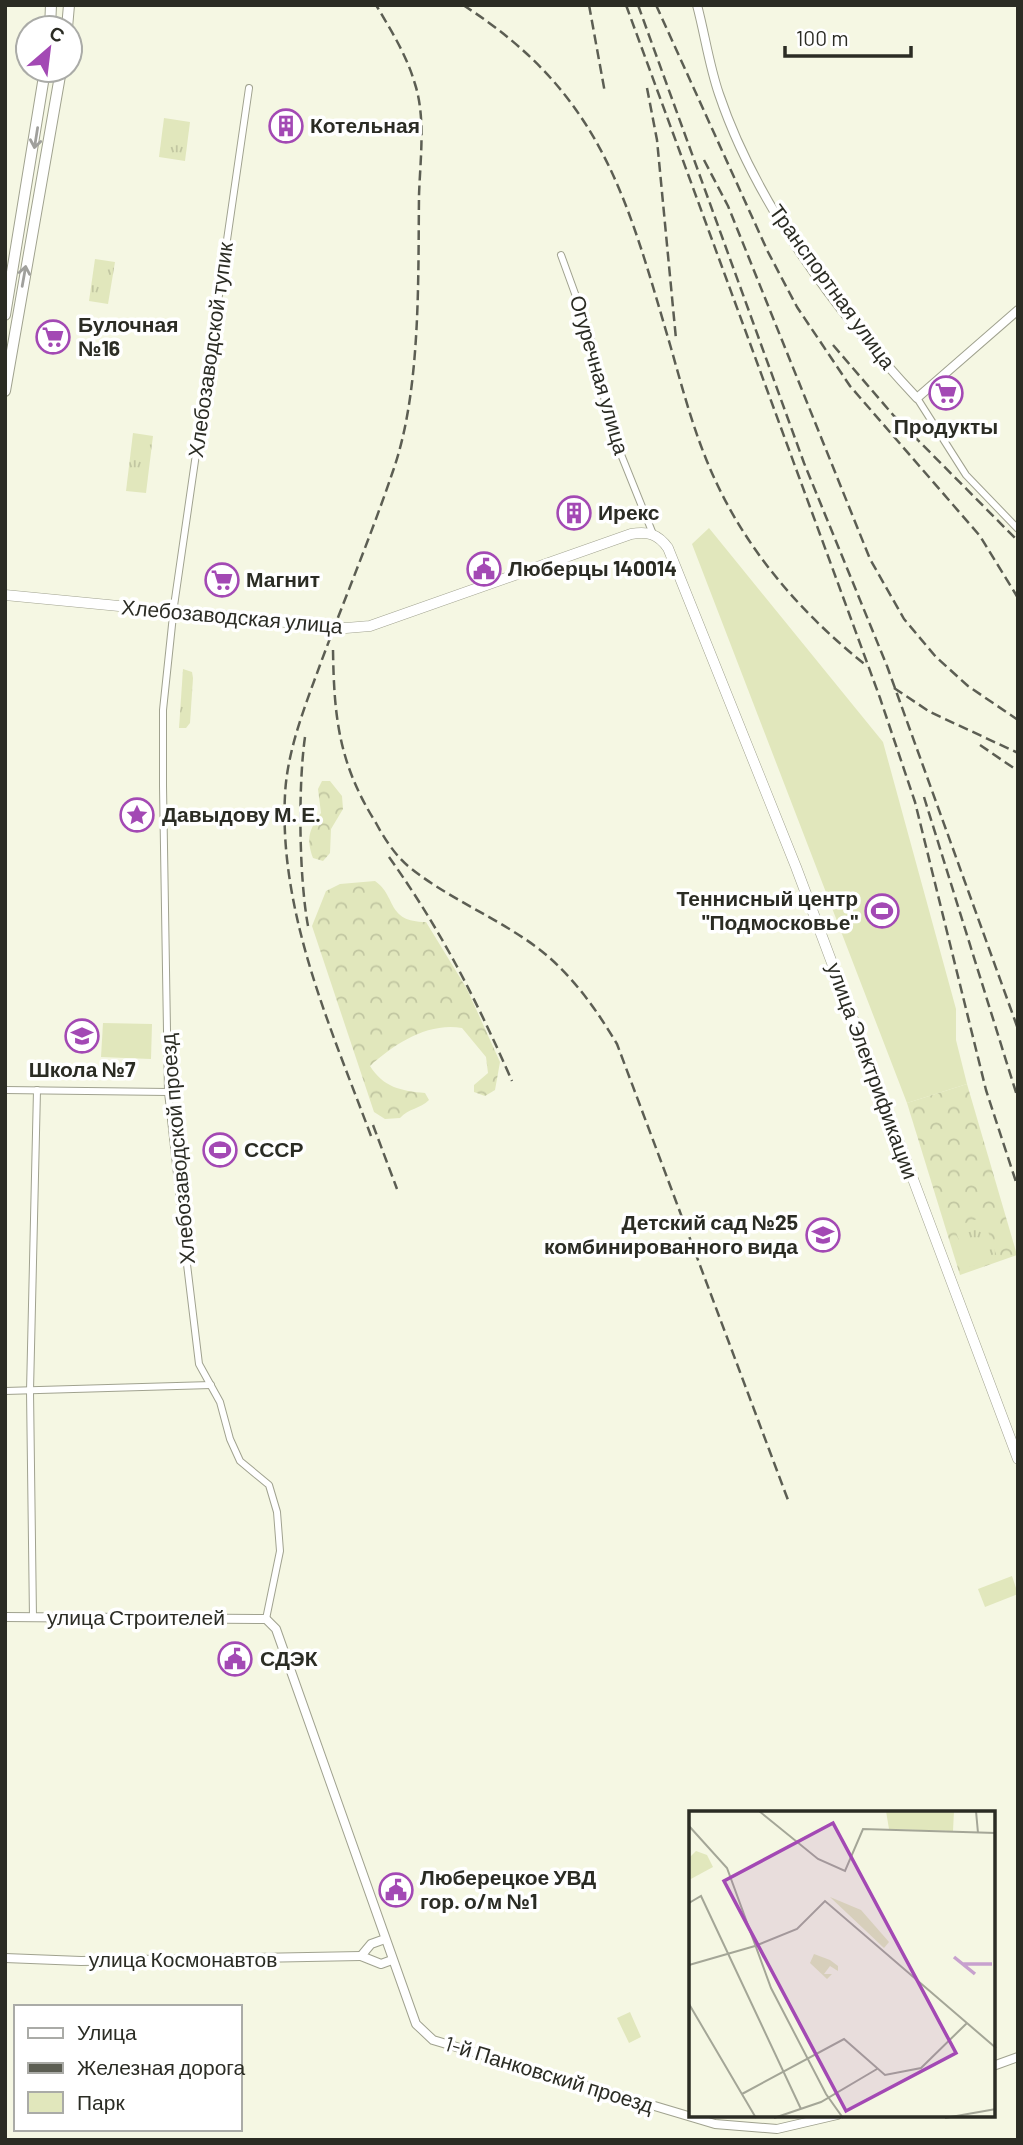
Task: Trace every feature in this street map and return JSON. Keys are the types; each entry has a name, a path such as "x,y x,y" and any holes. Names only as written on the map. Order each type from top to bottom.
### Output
{"main road":[{"path":"5,315 43,84"},
{"path":"5,391 59,84"},
{"name":"Хлебозаводская улица","path":"5,595 334,628 370,626 631,534 653,534"},
{"name":"улица Электрификации","path":"653,534 668,548 796,867 1018,1459"}],"street":[{"name":"Транспортная улица","path":"697,5 719,94 770,204 884,363 917,398"},
{"name":"Хлебозаводской тупик","path":"173,612 249,88"},
{"name":"Огуречная улица","path":"561,255 590,335 612,432 653,534"},
{"path":"1018,310 917,398 966,475 1018,529"},
{"name":"Хлебозаводской проезд","path":"173,612 163,710 168,1092 200,1364 211,1385 240,1461 269,1485 277,1512 280,1550 266,1619"},
{"path":"5,1090 168,1092"},
{"path":"33,1618 30,1391 37,1090"},
{"path":"5,1391 211,1385"},
{"name":"улица Строителей","path":"5,1617 266,1619"},
{"name":"1-й Панковский проезд","path":"266,1619 276,1629 416,2024 433,2040 444,2045 689,2116"},
{"path":"385,1939 371,1944 361,1956 381,1964 392,1960"},
{"name":"улица Космонавтов","path":"5,1958 94,1961 361,1956"},
{"path":"995,2065 1018,2057"},
{"name":"1-й Панковский проезд","path":"691,2117 715,2124 777,2129 828,2117"}],"green space":[{"path":"164,118 190,122 185,161 159,157"},
{"path":"95,259 115,262 108,304 89,301"},
{"path":"133,433 153,436 146,493 126,491"},
{"name":"Теннисный центр \"Подмосковье\"","path":"709,528 883,742 956,1009 956,1040 967,1084 907,1103 692,544"},
{"path":"183,669 192,672 193,678 190,723 186,728 179,728"},
{"path":"322,781 330,781 342,796 343,809 331,829 330,853 323,861 313,858 309,839 311,829 321,813 318,789"},
{"path":"375,881 404,918 426,922 467,989 500,1062 495,1090 485,1096 474,1092 474,1085 488,1073 486,1057 462,1028 437,1028 412,1036 370,1066 387,1083 400,1089 425,1093 429,1100 400,1118 385,1119 374,1112 312,926 326,891 340,884"},
{"path":"103,1023 152,1024 151,1059 101,1057"},
{"path":"967,1084 1017,1255 960,1275 907,1103"},
{"path":"983,1217 997,1257 969,1267 954,1227"},
{"path":"1012,1576 1018,1594 985,1607 978,1589"},
{"path":"630,2012 641,2037 629,2043 617,2018"}],"railway":[{"path":"371,1136 325,1012 299,927 285,839 285,795 289,762 303,713 393,471 409,406 418,299 422,140 420,111 408,63 376,5"},
{"path":"463,5 510,39 548,75 578,113 603,154 623,197 697,434 717,484 746,536 782,584 822,627 867,666"},
{"path":"589,5 605,93"},
{"path":"626,5 880,698 915,802 986,1090 1018,1188"},
{"path":"638,5 804,463 887,666 1018,1029"},
{"path":"656,5 768,252 797,307 850,386 980,536 1018,598"},
{"path":"647,88 657,140 676,339"},
{"path":"704,160 728,206 870,559 904,619 936,657 968,686 1018,720"},
{"path":"833,345 894,416 1018,541"},
{"path":"333,650 337,719 346,760 364,801 390,846 403,862 423,877 519,935 547,956 580,990 617,1044 788,1500"},
{"path":"894,688 930,712 1018,753"},
{"path":"305,737 300,832 308,926"},
{"path":"980,745 1018,771"},
{"path":"924,797 1018,1099"},
{"path":"389,857 425,911 456,966 512,1081"},
{"path":"373,1125 397,1189"}],"place":[{"name":"Котельная","path":"286,126"},
{"name":"Булочная №16","path":"53,337"},
{"name":"Продукты","path":"946,393"},
{"name":"Ирекс","path":"574,513"},
{"name":"Люберцы 140014","path":"484,569"},
{"name":"Магнит","path":"222,580"},
{"name":"Давыдову М. Е.","path":"137,815"},
{"name":"Теннисный центр \"Подмосковье\"","path":"882,911"},
{"name":"Школа №7","path":"82,1036"},
{"name":"СССР","path":"220,1150"},
{"name":"Детский сад №25 комбинированного вида","path":"823,1235"},
{"name":"СДЭК","path":"235,1659"},
{"name":"Люберецкое УВД гор. о/м №1","path":"396,1890"}]}
